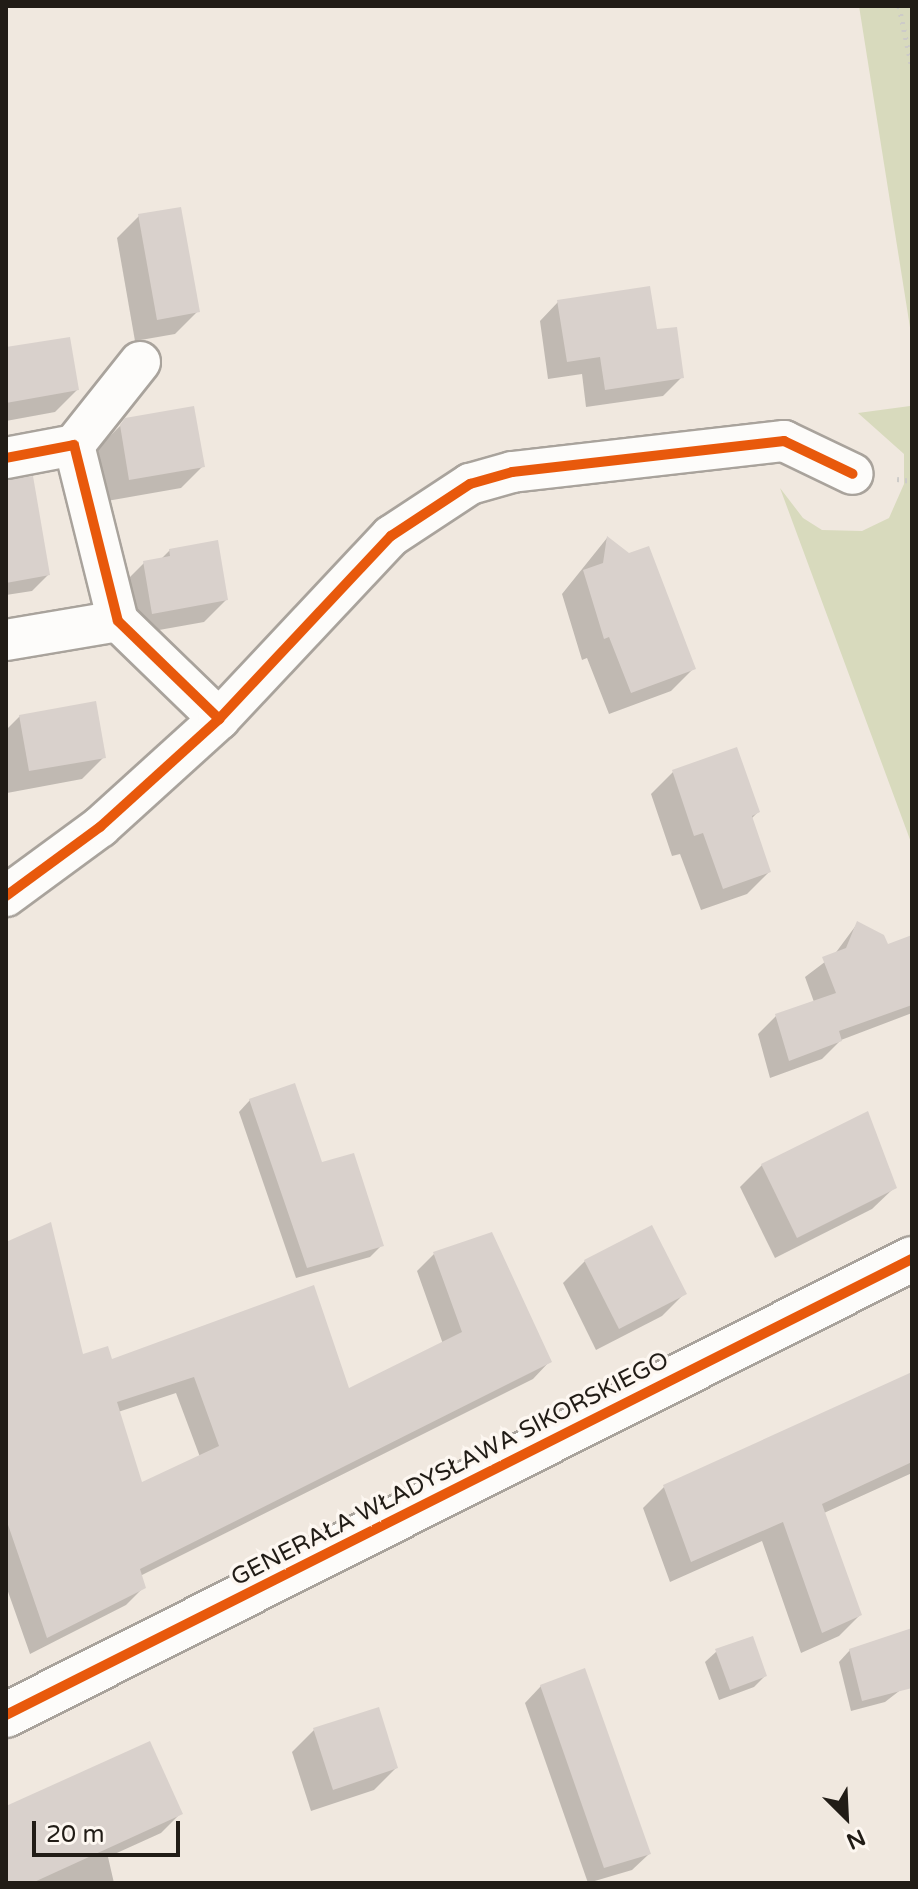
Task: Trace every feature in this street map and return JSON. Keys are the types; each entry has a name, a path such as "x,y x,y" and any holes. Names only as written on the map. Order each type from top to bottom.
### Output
{"street":[{"path":"6,458 74,445 140,362"},
{"path":"6,896 100,827 219,719 391,536 470,484 512,472 784,441 853,474"},
{"path":"74,445 118,621 219,719"},
{"path":"6,640 118,621"},
{"name":"GENERAŁA WŁADYSŁAWA SIKORSKIEGO","path":"6,1715 912,1259"}],"path":[{"path":"899,6 912,68"},
{"path":"904,29 912,24"}],"green space":[{"path":"859,6 912,6 912,340"},
{"path":"912,393 912,845 780,488 803,518 822,530 862,531 889,518 904,484 904,454 858,413 910,406"}],"building":[{"path":"181,207 200,312 157,320 138,214"},
{"path":"650,286 657,329 677,327 684,378 605,390 600,357 567,362 557,300"},
{"path":"70,337 79,390 6,403 6,347"},
{"path":"194,406 205,467 129,480 120,425 125,418"},
{"path":"33,476 50,575 6,583 6,480"},
{"path":"607,536 629,553 649,546 696,669 631,693 609,637 604,639 583,570 603,563"},
{"path":"218,540 228,600 152,614 143,561 170,556 169,549"},
{"path":"96,701 106,758 29,771 19,715"},
{"path":"737,747 760,812 752,816 771,872 723,889 703,833 694,836 672,770"},
{"path":"857,921 884,935 888,944 912,935 912,1005 839,1031 842,1041 789,1061 775,1014 836,993 822,957 846,948"},
{"path":"295,1083 322,1162 354,1153 384,1246 307,1268 249,1099"},
{"path":"868,1111 897,1188 797,1238 761,1164"},
{"path":"51,1222 83,1354 108,1346 112,1359 314,1285 349,1388 462,1332 433,1252 492,1232 552,1362 140,1569 146,1588 47,1638 6,1519 6,1242","holes":["194,1377 219,1446 142,1482 117,1402"]},
{"path":"652,1225 687,1294 619,1329 584,1260"},
{"path":"912,1372 912,1462 822,1504 862,1615 822,1633 783,1522 691,1562 663,1485"},
{"path":"912,1628 912,1688 862,1701 849,1649"},
{"path":"753,1636 767,1676 730,1690 715,1649"},
{"path":"585,1668 651,1854 604,1868 540,1685"},
{"path":"379,1707 398,1768 333,1790 313,1728"},
{"path":"150,1741 183,1814 32,1883 6,1883 6,1806"}],"cycle path":[{"path":"6,896 100,827 219,719 391,536 470,484 512,472 784,441 853,474"},
{"path":"6,458 74,445 118,621 219,719"},
{"path":"6,1715 912,1259"}]}
